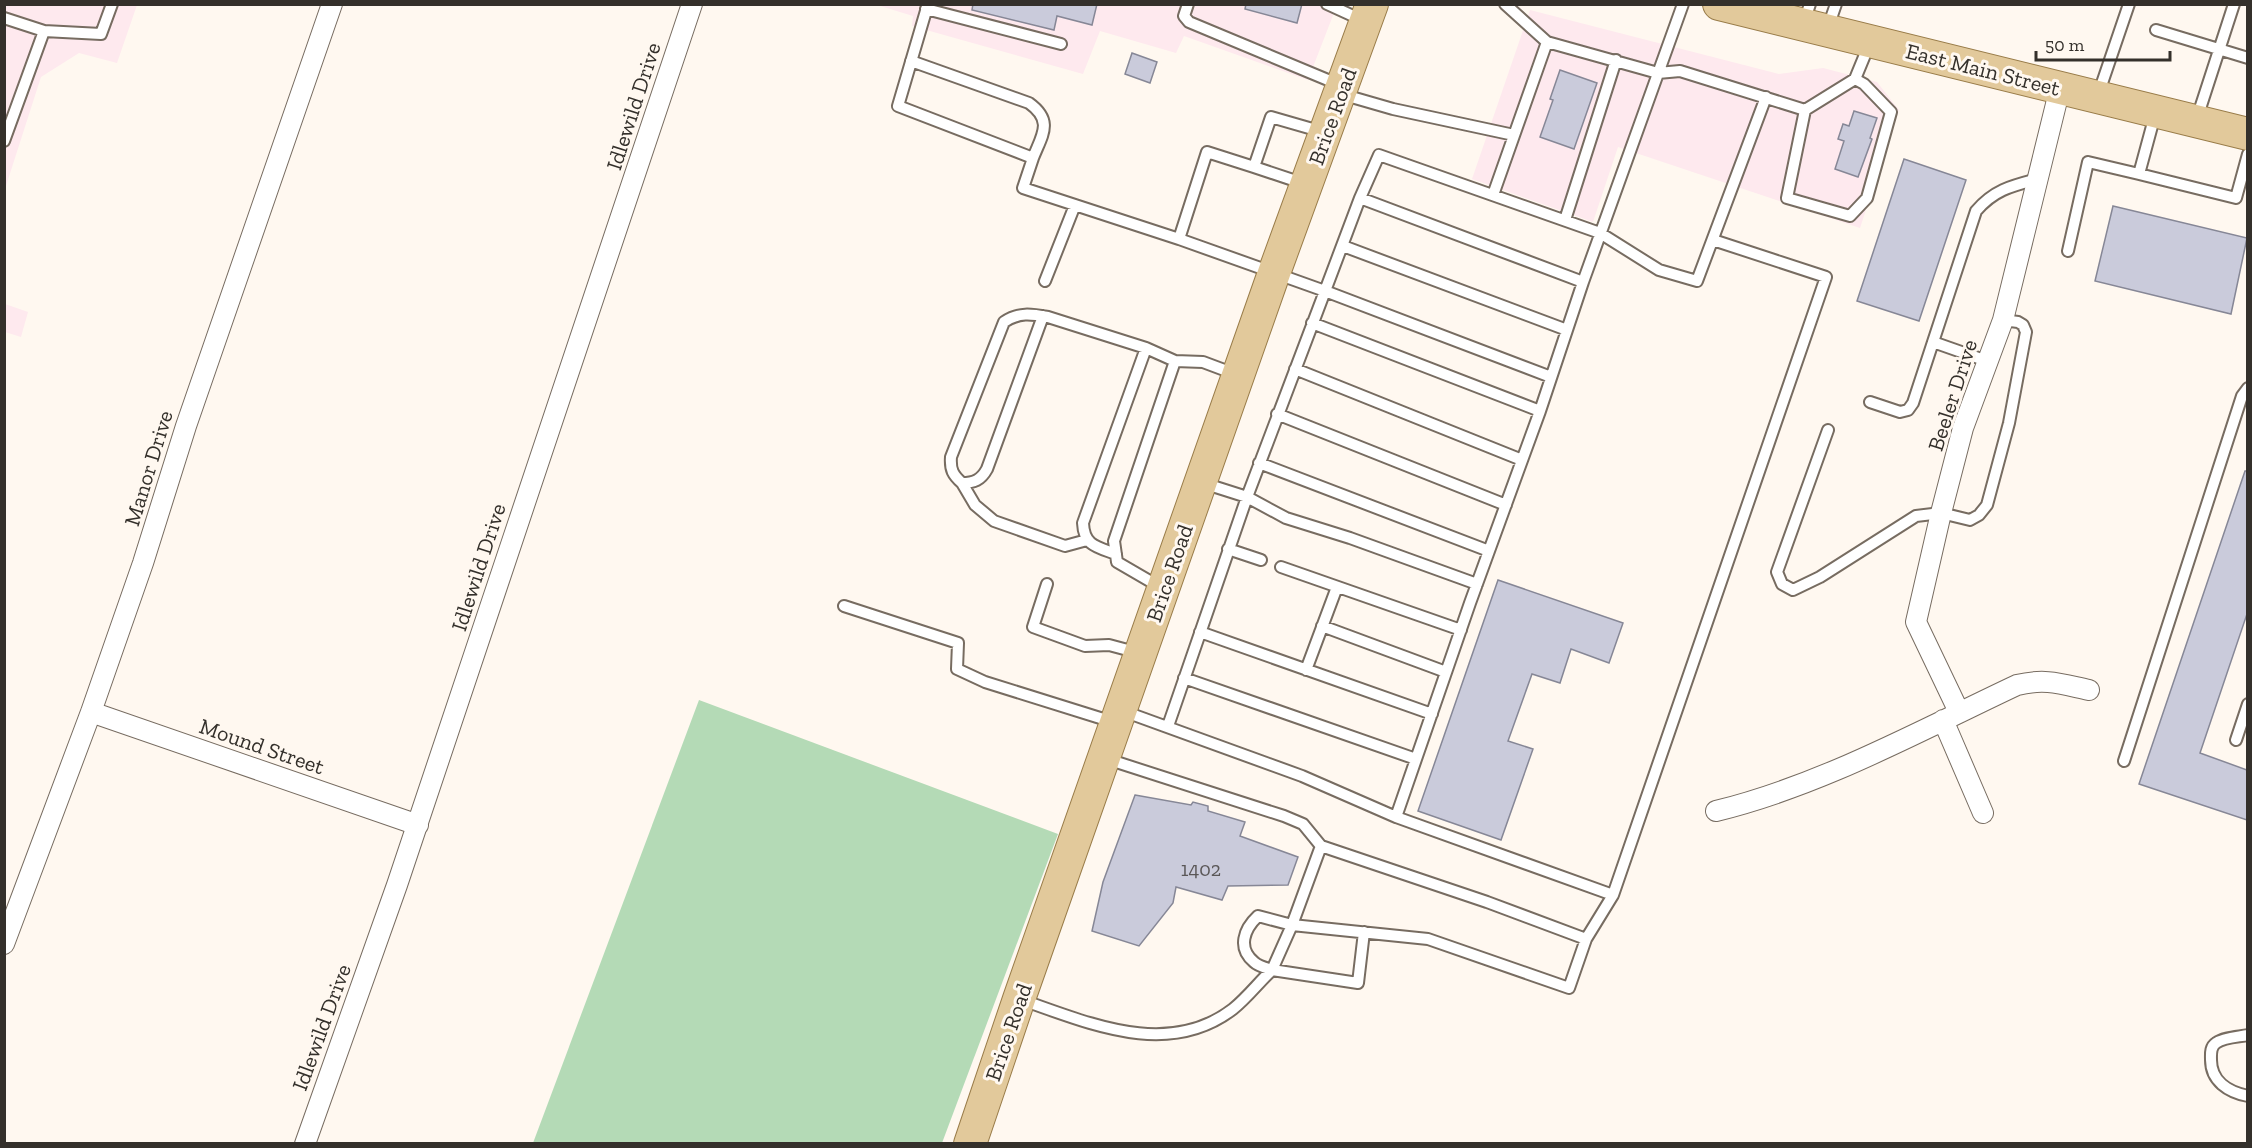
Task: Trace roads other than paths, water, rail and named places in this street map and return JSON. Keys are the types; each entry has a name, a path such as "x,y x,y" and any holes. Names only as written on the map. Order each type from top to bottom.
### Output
{"main road":[{"name":"East Main Street","path":"1719,4 1819,16 1870,42 2247,134"},
{"name":"Brice Road","path":"970,1143 1274,273 1370,13"}],"street":[{"name":"Manor Drive","path":"4,944 91,712 143,563 190,415 332,4"},
{"name":"Idlewild Drive","path":"305,1143 418,825 692,4"},
{"name":"Beeler Drive","path":"1983,813 1951,716 1916,622 1963,428 2003,320 2060,88"},
{"path":"1716,810 1758,800 1844,766 2017,685 2035,681 2051,682 2089,690"},
{"name":"Mound Street","path":"91,712 418,825"}],"lane":[{"path":"4,18 44,31 101,34 112,4"},
{"path":"1188,4 1184,16 1189,22 1342,90 1393,109 1514,135"},
{"path":"1327,4 1370,13"},
{"path":"1505,4 1547,42 1658,73 1680,71 1805,110"},
{"path":"1396,817 1540,411 1600,233 1683,4"},
{"path":"2196,121 2234,4"},
{"path":"2098,97 2125,5"},
{"path":"1033,158 898,106 927,7 1061,44"},
{"path":"2156,30 2247,58"},
{"path":"4,141 44,31"},
{"path":"1493,195 1547,42"},
{"path":"1855,78 1864,84 1891,112 1867,198 1850,216 1787,198 1805,110 1855,78 1870,42"},
{"path":"1565,220 1616,60"},
{"path":"911,61 1029,103 1040,111 1044,119 1044,126 1023,188 1179,239 1325,291 1551,377"},
{"path":"1168,726 1277,414 1378,155 1600,233 1659,270 1697,281 1766,97"},
{"path":"2139,174 2155,111"},
{"path":"1254,167 1271,117 1326,133"},
{"path":"1179,239 1207,152 1307,184"},
{"path":"2068,251 2088,162 2236,198 2247,154"},
{"path":"1870,402 1900,412 1908,410 1913,403 1976,211 1986,199 2001,189 2038,179"},
{"path":"1360,198 1583,282"},
{"path":"1045,281 1075,206"},
{"path":"1364,932 1358,982 1272,970 1255,963 1246,952 1243,940 1248,925 1258,916 1292,925 1364,932 1428,939 1569,988 1586,939 1613,895 1826,277 1713,240"},
{"path":"1342,246 1567,330"},
{"path":"1087,540 1065,546 994,521 975,505 962,483 953,476 950,467 951,458 1004,322 1015,314 1043,316 1146,348 1175,361 1203,362 1239,375"},
{"path":"962,483 973,483 983,477 987,469 1043,316"},
{"path":"1828,430 1777,572 1782,584 1793,590 1820,577 1916,516 1941,513 1970,520 1979,515 1987,505 2009,423 2026,332 2023,325 2018,322 2003,320"},
{"path":"1312,323 1540,411"},
{"path":"1933,342 1987,361"},
{"path":"1116,554 1091,544 1083,535 1083,523 1146,348"},
{"path":"1163,588 1117,562 1114,541 1175,361"},
{"path":"1295,369 1522,460"},
{"path":"2124,761 2242,396 2247,388"},
{"path":"1277,414 1506,505"},
{"path":"1259,463 1489,551"},
{"path":"1201,482 1247,497 1286,518 1350,538 1477,585"},
{"path":"1228,549 1261,560"},
{"path":"1281,567 1461,630"},
{"path":"1047,584 1033,627 1085,646 1109,645 1140,653"},
{"path":"1306,670 1337,587"},
{"path":"844,606 958,643 957,669 985,682 1118,717 1168,726 1302,776 1396,817 1613,895"},
{"path":"1322,626 1446,672"},
{"path":"1200,632 1432,714"},
{"path":"1184,678 1416,759"},
{"path":"2236,741 2247,704"},
{"path":"1104,758 1284,816 1303,824 1321,846 1487,902 1586,939"},
{"path":"1019,999 1127,1032 1159,1035 1195,1030 1232,1009 1272,970 1292,925 1321,846"},
{"path":"2247,1035 2219,1041 2213,1046 2211,1066 2216,1078 2225,1087 2247,1096"}]}
